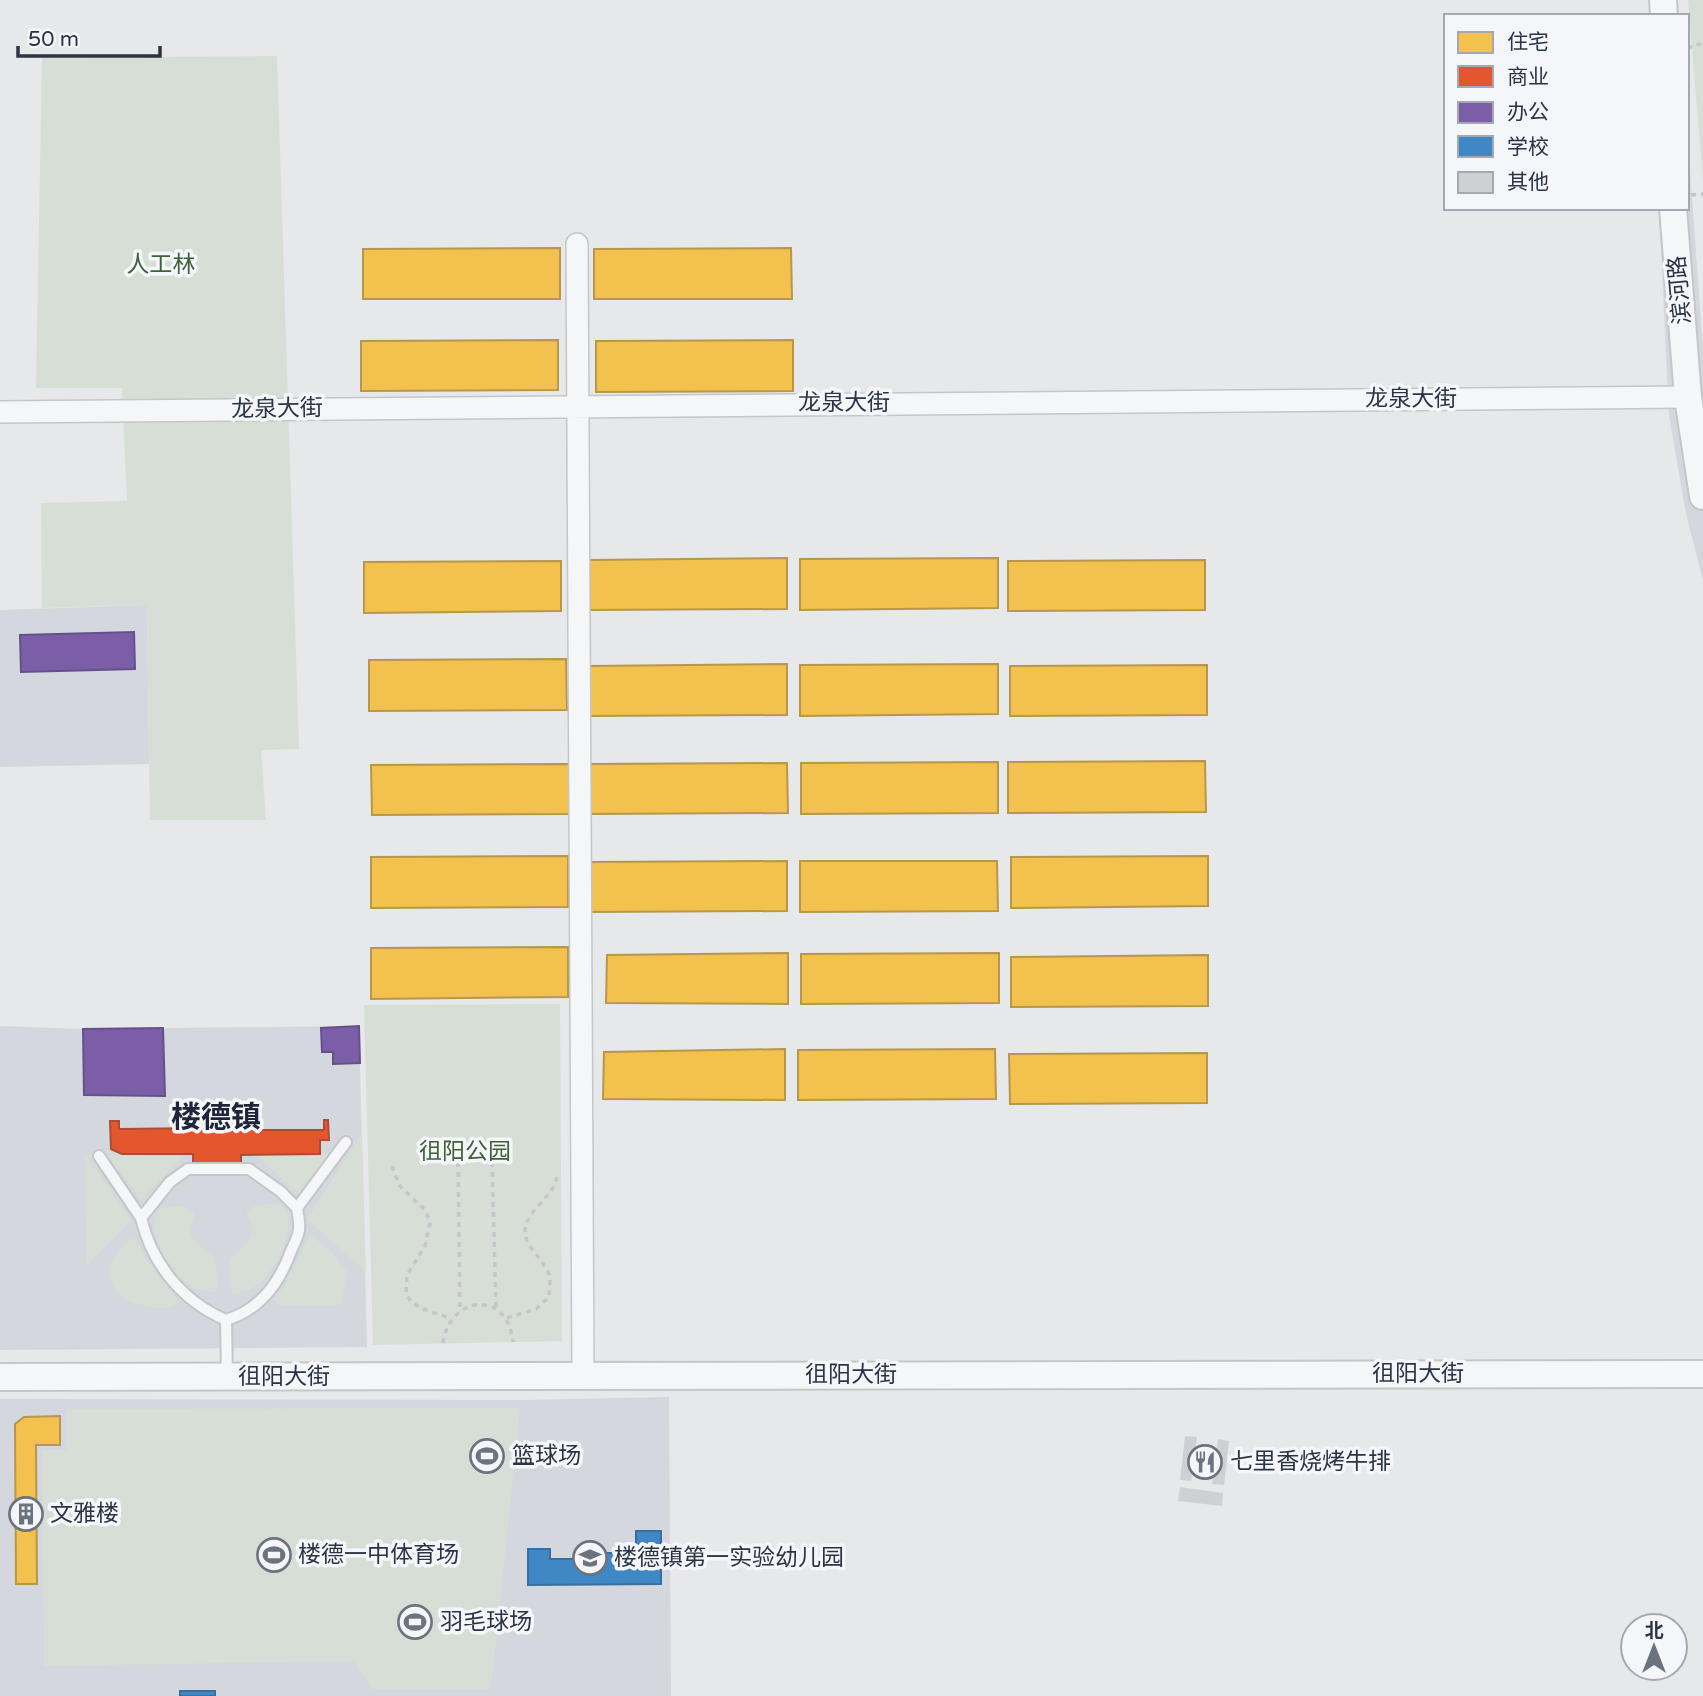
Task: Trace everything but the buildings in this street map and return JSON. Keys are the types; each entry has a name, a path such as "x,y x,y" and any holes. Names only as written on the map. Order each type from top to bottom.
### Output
{"street":[{"name":"滨河路","path":"1674,210 1688,397 1703,496"},
{"path":"577,244 583,1376"},
{"name":"龙泉大街","path":"0,412 1688,397"},
{"name":"徂阳大街","path":"0,1377 1703,1374"}],"lane":[{"path":"297,1208 346,1142"},
{"path":"99,1156 141,1217 145,1233 161,1266 184,1295 205,1311 226,1320 243,1315 262,1301 289,1258 299,1229 297,1208 280,1191 249,1169 188,1169 170,1182 141,1217"},
{"path":"226,1320 226,1378"}],"path":[{"path":"492,1161 496,1308"},
{"path":"458,1162 460,1309"},
{"path":"392,1166 399,1185 425,1210 430,1222 425,1246 407,1275 406,1293 411,1302 423,1309 450,1318"},
{"path":"507,1318 536,1309 549,1297 550,1277 542,1260 527,1242 525,1228 536,1208 548,1197 557,1181 557,1173"},
{"path":"443,1343 444,1331 450,1318 460,1309 478,1305 496,1308 507,1318 512,1327 513,1342"}],"shaded area":[{"path":"1689,158 1703,347 1703,581 1686,514 1669,416 1659,210 1689,210"},
{"path":"147,605 149,764 0,767 0,610"},
{"path":"0,1026 83,1029 359,1026 367,1347 0,1350"},
{"name":"楼德一中体育场","path":"669,1397 671,1696 0,1696 0,1399 526,1400"}],"green space":[{"path":"1688,0 1703,0 1703,180"},
{"name":"人工林","path":"277,56 299,749 261,750 266,820 150,820 147,605 42,608 41,503 127,501 122,388 36,388 42,58"},
{"name":"徂阳公园","path":"560,1004 562,1341 373,1345 364,1005"},
{"path":"362,1134 366,1272 307,1219"},
{"path":"85,1154 131,1220 87,1266"},
{"path":"186,1154 141,1199 108,1155"},
{"path":"255,1154 330,1154 299,1194"},
{"path":"264,1204 282,1205 287,1213 288,1234 284,1246 259,1284 233,1294 230,1287 230,1259 251,1236 247,1212"},
{"path":"177,1206 194,1213 191,1236 215,1258 218,1287 216,1293 189,1285 174,1271 161,1250 154,1228 155,1218 160,1209"},
{"path":"311,1236 328,1248 347,1272 341,1304 278,1305 274,1299 285,1285 307,1239"},
{"path":"133,1238 180,1303 162,1308 143,1305 129,1300 112,1284 109,1273 112,1262"},
{"name":"楼德一中体育场","path":"520,1408 491,1689 371,1689 355,1661 44,1666 42,1450 67,1450 67,1409"}],"place":[{"name":"篮球场","path":"487,1456"},
{"name":"七里香烧烤牛排","path":"1205,1462"},
{"name":"文雅楼","path":"26,1514"},
{"name":"楼德一中体育场","path":"274,1555"},
{"name":"楼德镇第一实验幼儿园","path":"590,1558"},
{"name":"羽毛球场","path":"415,1622"}],"district":[{"name":"楼德镇","path":"216,1117"}]}
